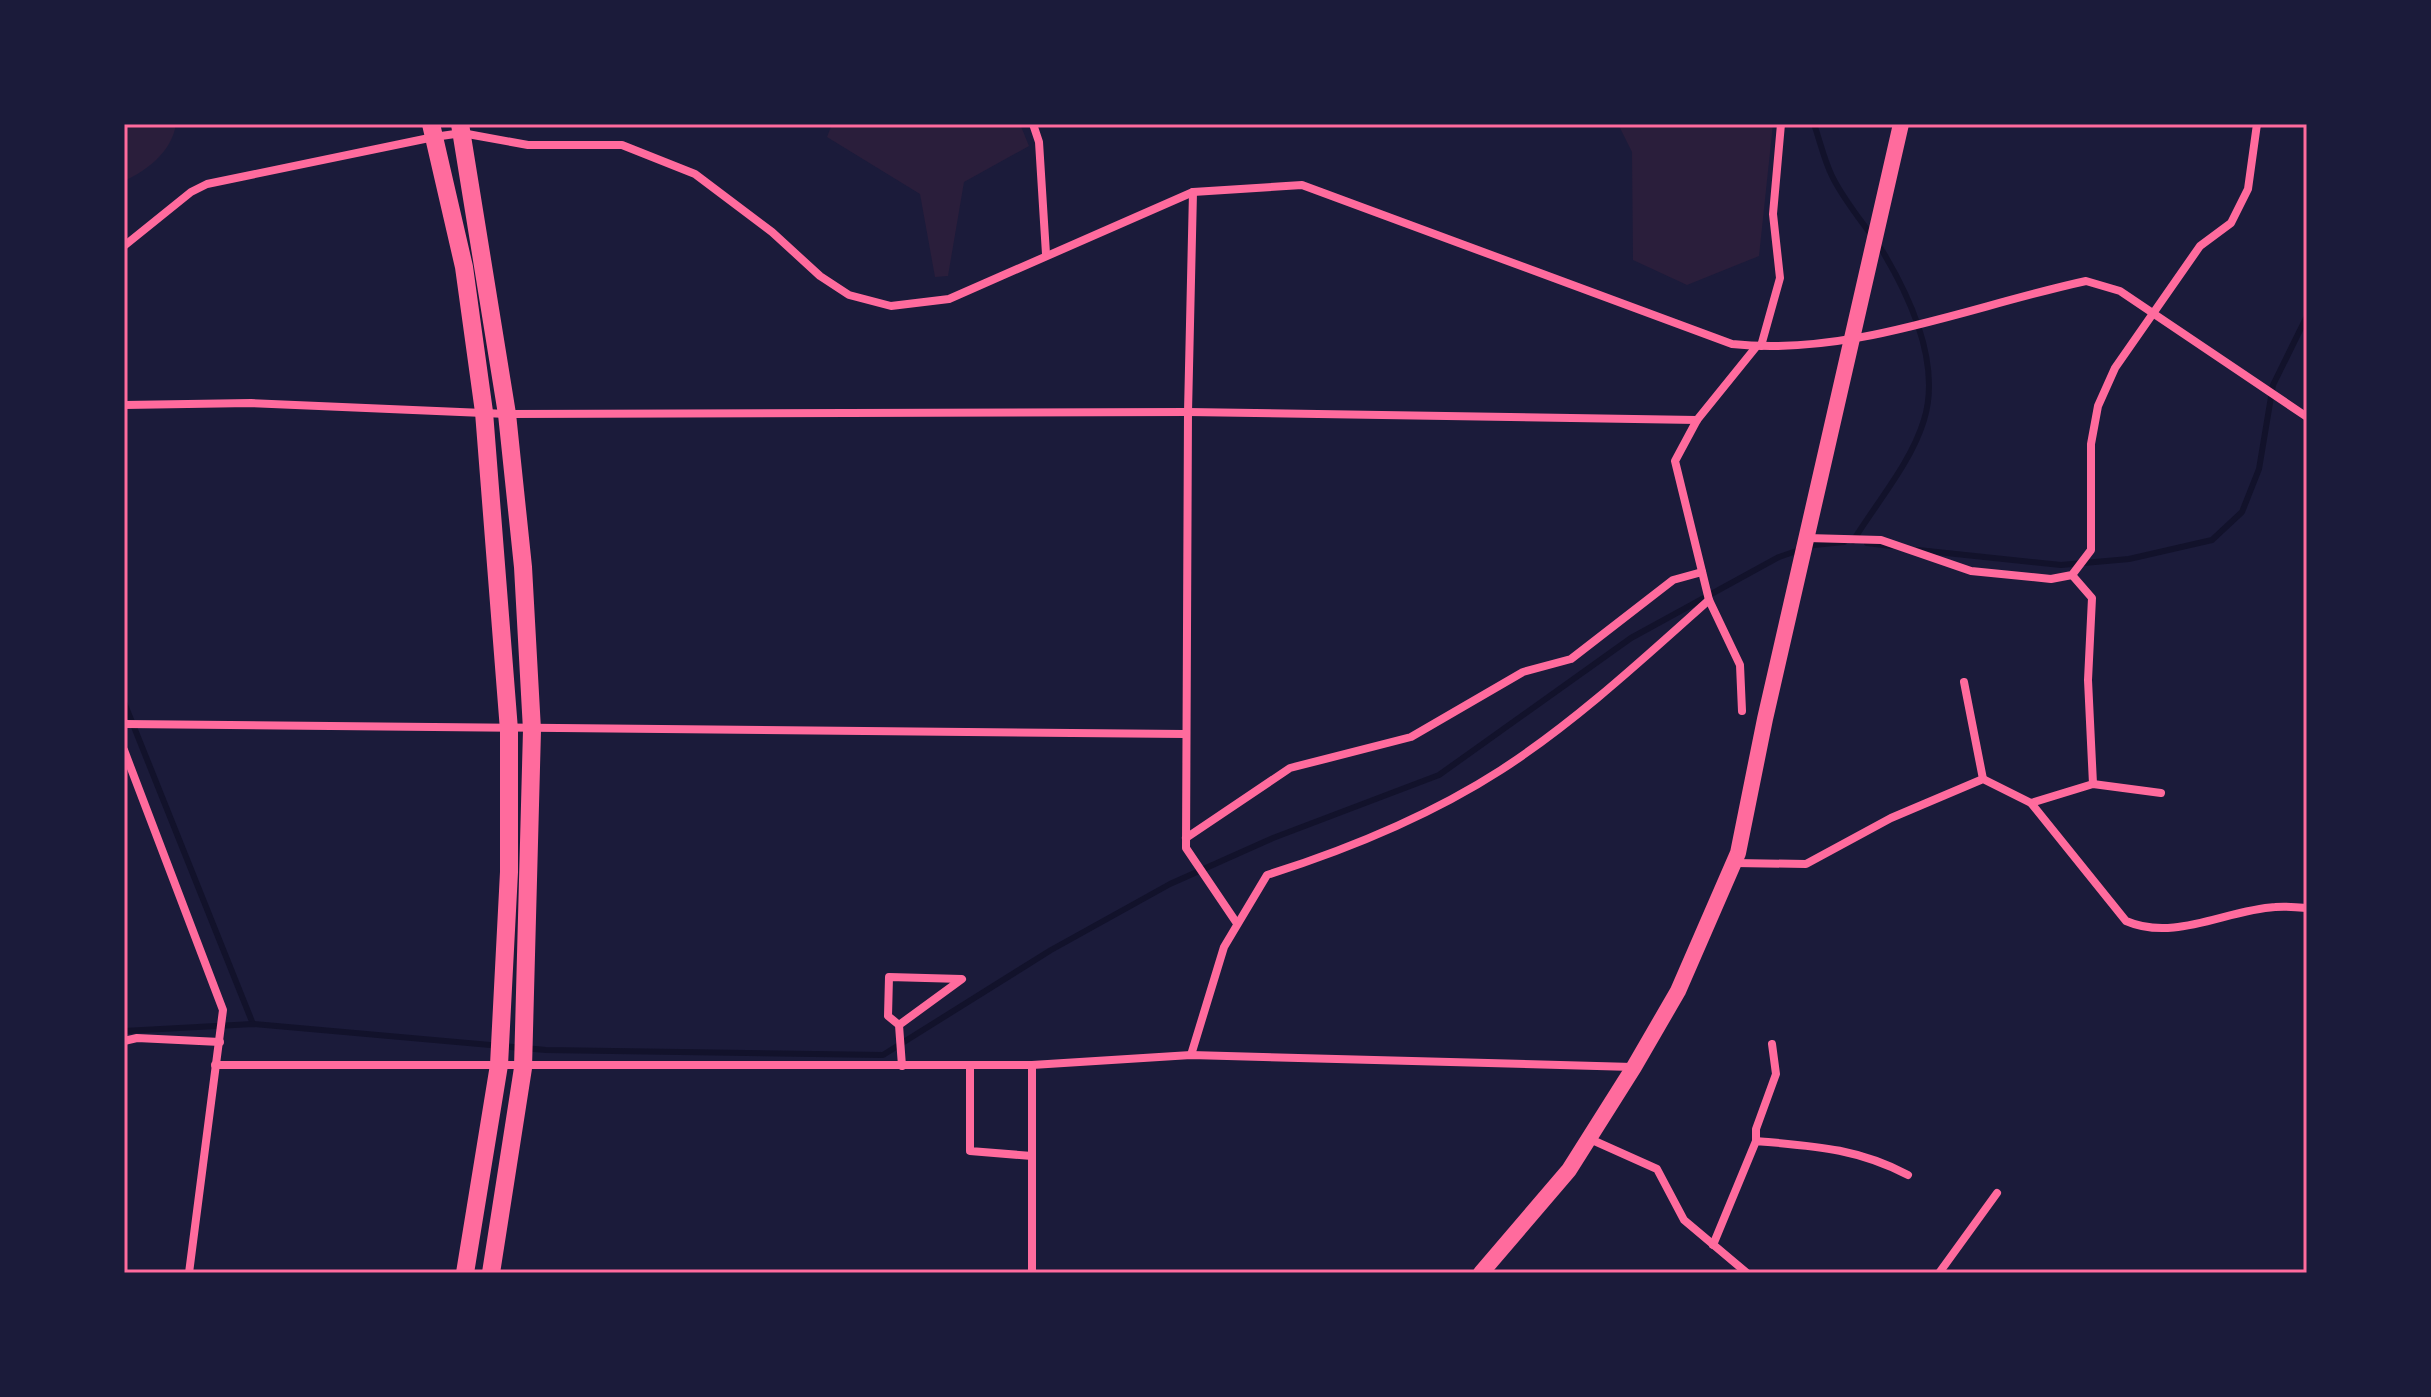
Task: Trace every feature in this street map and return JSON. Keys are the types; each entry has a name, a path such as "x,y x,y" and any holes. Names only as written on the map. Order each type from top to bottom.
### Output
{"main road":[{"path":"1481,1273 1569,1170 1634,1067 1678,991 1735,863 1901,124"},
{"path":"461,129 507,414 523,567 532,730 523,1068 491,1273"},
{"path":"433,130 464,267 484,412 509,730 509,872 499,1065 465,1273"}],"street":[{"path":"1033,124 1039,142 1046,254"},
{"path":"1742,711 1740,665 1709,600 1675,461 1697,420 1758,346 1780,278 1773,214 1781,124"},
{"path":"1807,538 1881,540 1971,571 2051,579 2072,575 2091,550 2091,444 2098,406 2115,368 2200,246 2231,223 2248,189 2257,124"},
{"path":"124,246 191,192 207,184 433,130 461,129 528,145 622,145 695,174 772,232 820,276 849,295 891,306 949,299 1193,192 1302,185 1732,344 1758,346 1851,340 2086,281 2120,291 2307,417"},
{"path":"1193,192 1188,412 1186,848 1236,922"},
{"path":"124,405 251,403 507,414 1188,412 1697,420"},
{"path":"1186,838 1290,768 1411,737 1523,672 1571,659 1673,580 1702,572"},
{"path":"2072,575 2092,598 2088,680 2093,784"},
{"path":"1191,1055 1224,947 1236,922 1267,875 1340,852 1411,821 1501,770 1626,674 1709,600"},
{"path":"1964,682 1983,779"},
{"path":"124,724 1185,734"},
{"path":"124,750 223,1010 189,1273"},
{"path":"1735,863 1806,864 1891,818 1983,779 2031,803 2126,921 2144,929 2170,928 2274,907 2307,908"},
{"path":"2031,803 2093,784 2161,793"},
{"path":"899,1025 962,979 889,977 888,1016 899,1025 902,1066"},
{"path":"124,1041 137,1038 220,1042"},
{"path":"1713,1245 1756,1141 1756,1129 1776,1074 1772,1044"},
{"path":"215,1065 499,1065 523,1068 1032,1065 1191,1055 1634,1067"},
{"path":"970,1065 970,1151 1032,1156"},
{"path":"1032,1065 1032,1273"},
{"path":"1589,1138 1657,1169 1684,1220 1745,1272"},
{"path":"1756,1141 1840,1149 1876,1158 1908,1175"},
{"path":"1939,1273 1997,1193"}],"shaded area":[{"path":"124,124 176,124 170,143 158,158 124,181"},
{"path":"832,124 1020,124 1029,146 964,182 948,276 935,277 920,194 827,137"},
{"path":"1618,124 1773,124 1759,256 1687,285 1633,260 1632,152"}],"waterway":[{"path":"1814,124 1837,186 1883,252 1904,290 1920,333 1929,377 1924,420 1911,452 1853,541"},
{"path":"1918,550 2061,565 2129,559 2212,540 2242,512 2259,469 2273,385 2307,316"},
{"path":"124,1031 253,1024 546,1050 883,1055 1051,950 1170,884 1273,838 1439,775 1631,638 1779,557 1814,545 1844,542"},
{"path":"1867,543 1891,546"},
{"path":"124,702 253,1024"}]}
